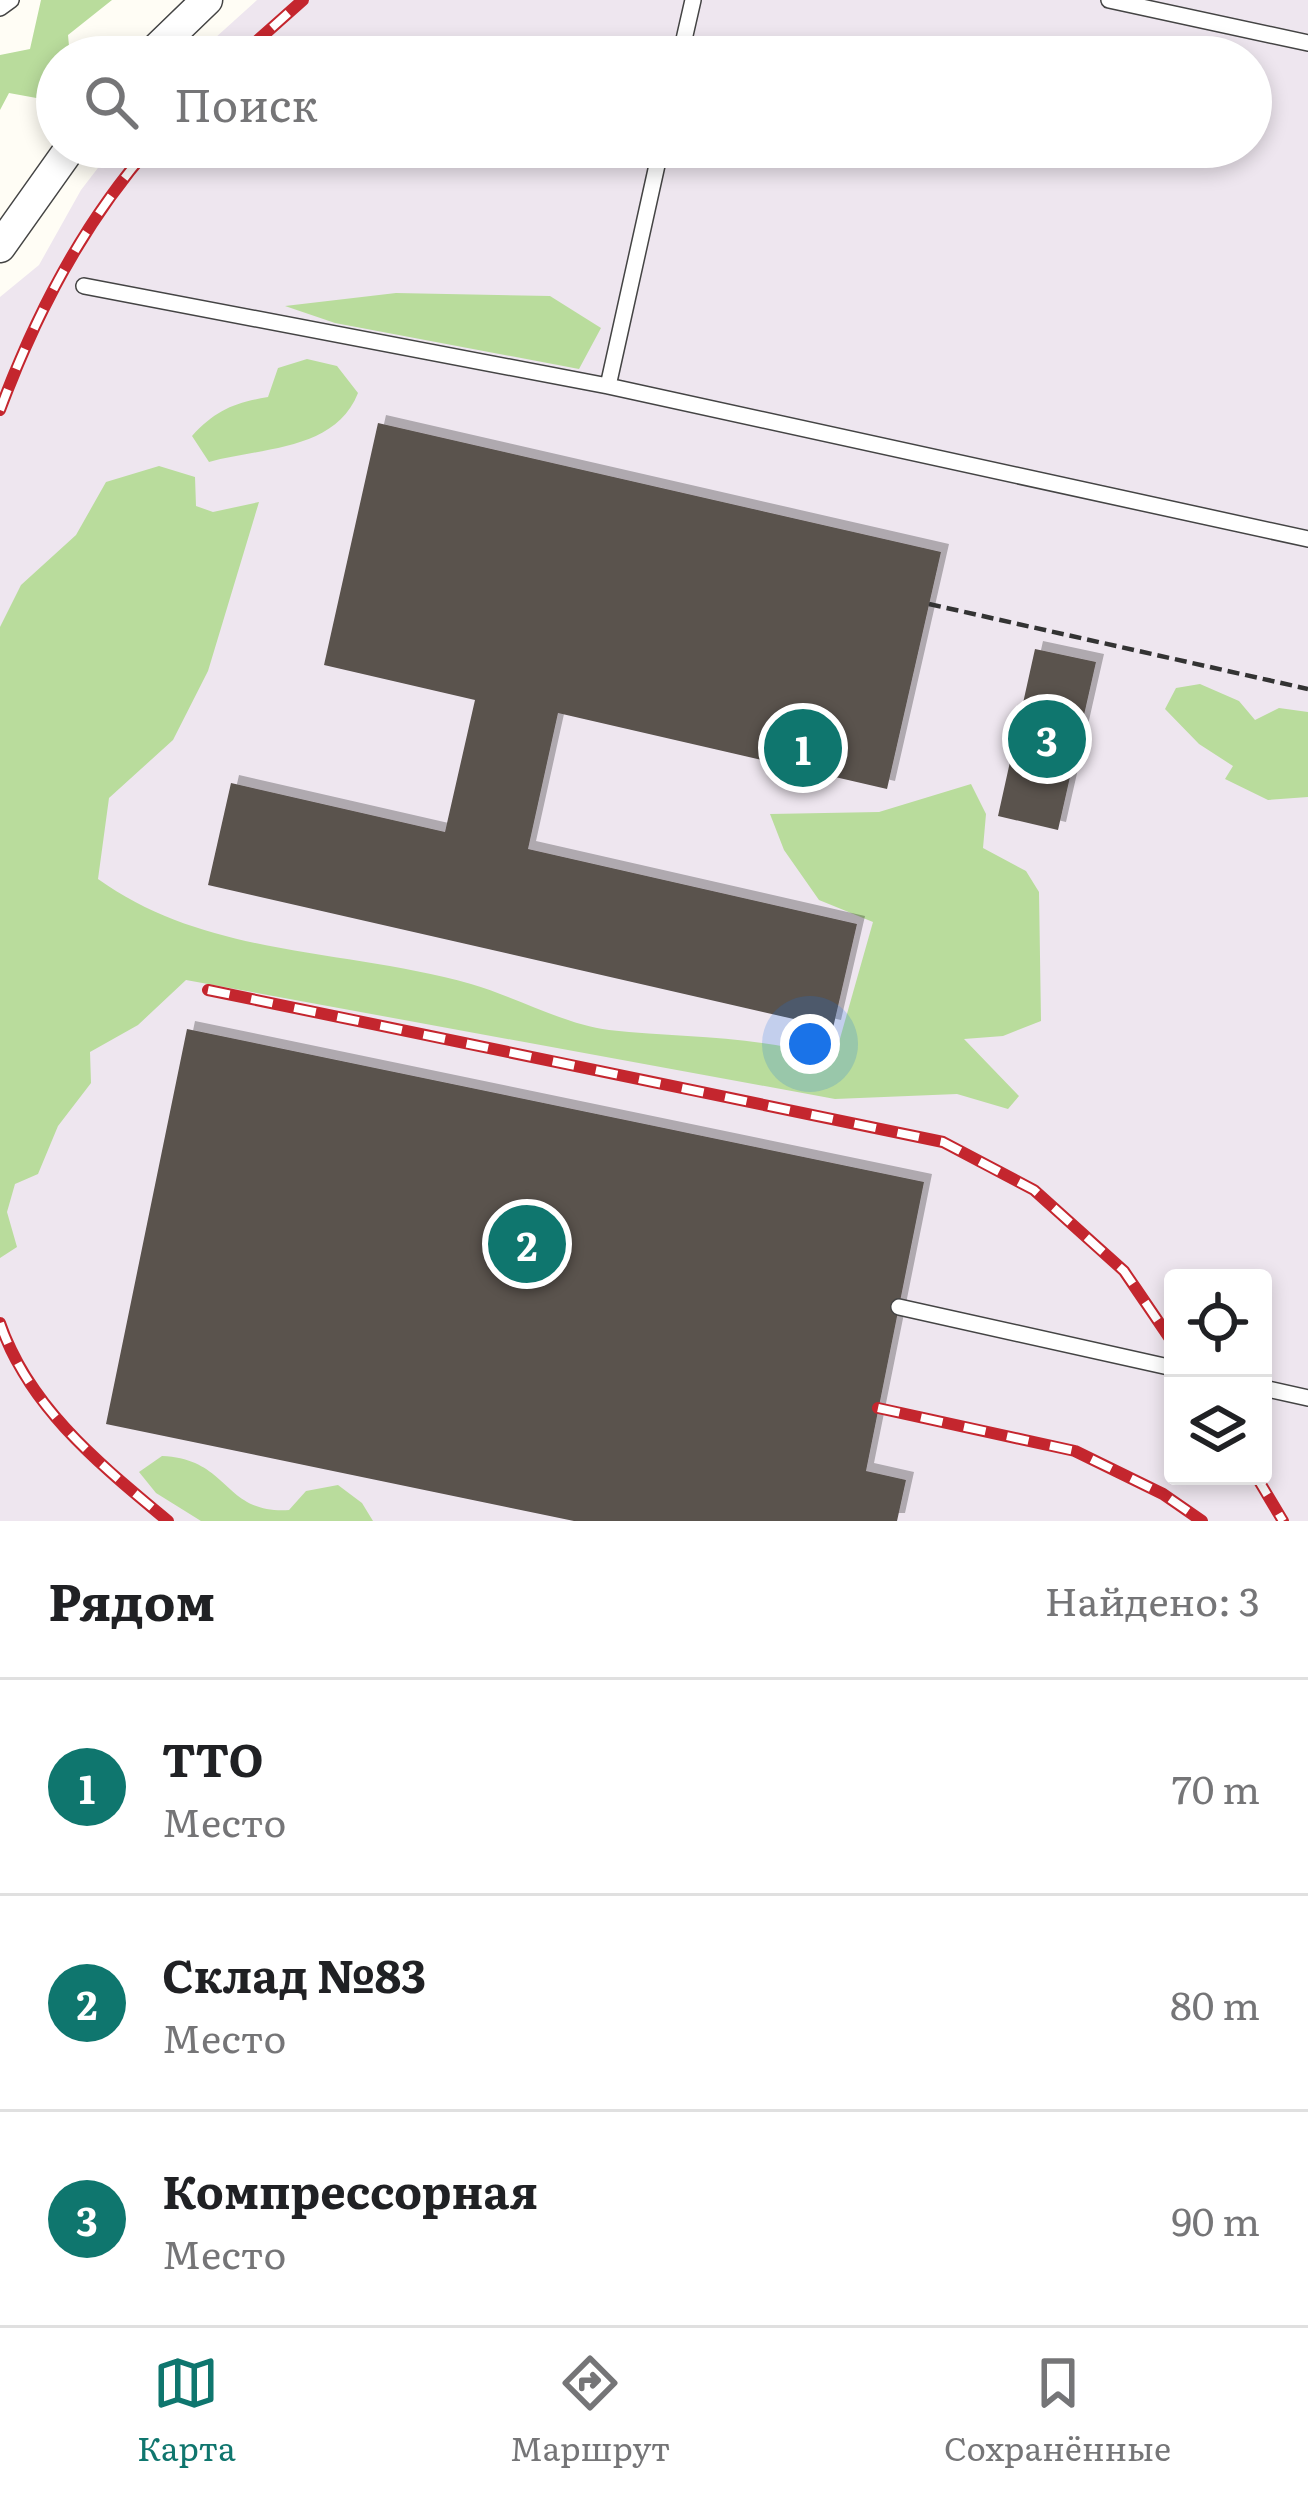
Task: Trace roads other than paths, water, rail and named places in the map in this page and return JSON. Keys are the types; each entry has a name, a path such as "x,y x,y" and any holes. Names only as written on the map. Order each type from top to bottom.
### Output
{"street":[{"path":"170,36 207,0"},
{"path":"0,247 56,168"}],"lane":[{"path":"0,8 10,0"},
{"path":"685,36 693,0"},
{"path":"1109,0 1308,43"},
{"path":"608,386 656,168"},
{"path":"84,286 608,386 1308,539"},
{"path":"898,1307 1164,1366"},
{"path":"1272,1390 1308,1398"}],"railway":[{"path":"263,36 303,0"},
{"path":"0,410 63,272 133,168"},
{"path":"208,990 943,1142 1034,1190 1124,1271 1164,1330"},
{"path":"0,1323 13,1354 48,1408 93,1456 168,1521"},
{"path":"878,1408 1075,1451 1163,1494 1202,1521"},
{"path":"1261,1485 1283,1521"}],"place":[{"name":"Компрессорная","path":"1047,739"},
{"name":"ТТО","path":"803,748"},
{"name":"Склад №83","path":"527,1244"}]}
